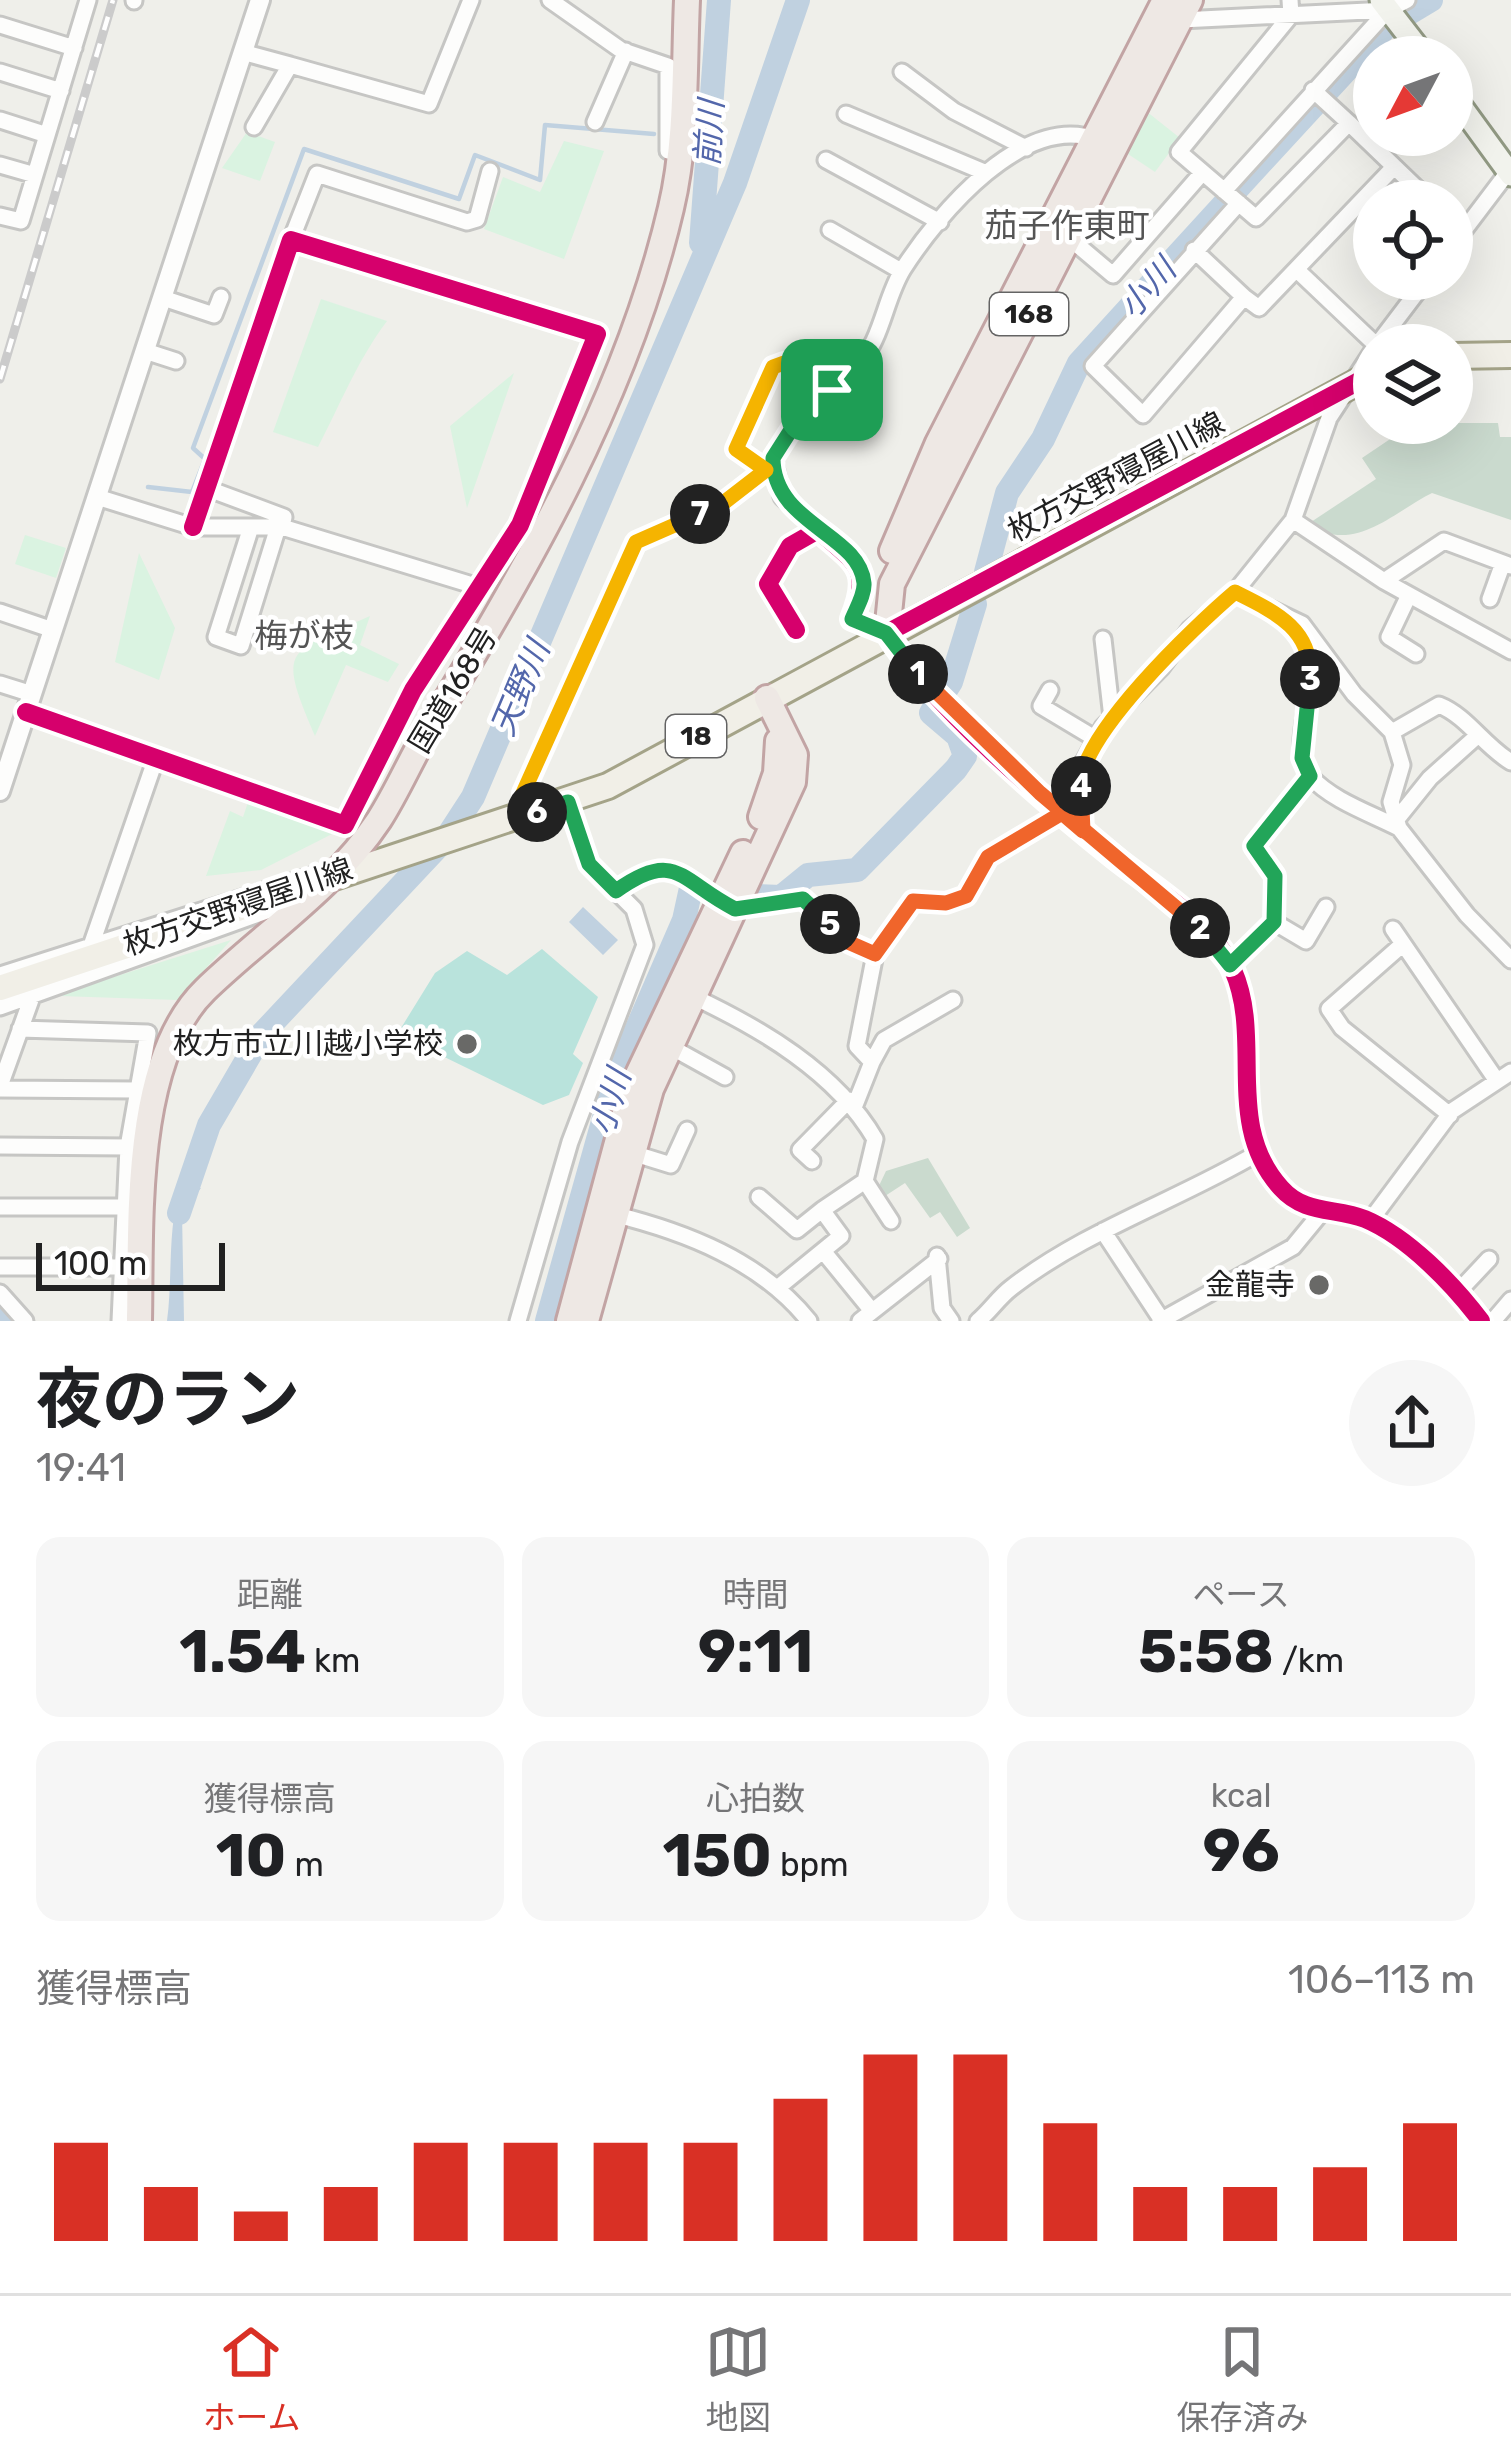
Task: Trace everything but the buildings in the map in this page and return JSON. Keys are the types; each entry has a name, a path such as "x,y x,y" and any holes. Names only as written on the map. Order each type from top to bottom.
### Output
{"highway":[{"name":"国道168号","path":"139,1321 141,1190 153,1112 175,1028 202,993 334,874 383,813 562,495 656,265 679,152 687,0"},
{"name":"168","path":"868,574 1178,7"},
{"name":"168","path":"886,633 892,584 1068,237 1104,143"},
{"path":"868,574 886,633"},
{"path":"568,1321 632,1087 793,782 795,755 767,698"},
{"path":"586,1321 629,1152 728,905"}],"main road":[{"path":"1394,10 1412,36"},
{"path":"1473,122 1510,172"},
{"path":"1473,356 1511,355"},
{"name":"枚方交野寝屋川線","path":"0,988 608,786 1353,385"}],"street":[{"path":"0,791 6,755 29,703 260,0"},
{"path":"242,52 429,104 471,0"},
{"path":"550,0 668,67 668,151 679,152"},
{"path":"0,216 21,221 85,1"},
{"path":"1178,7 1394,10"},
{"path":"1290,8 1179,152 1256,218 1349,123"},
{"path":"1224,191 1319,96 1394,10"},
{"path":"0,25 74,48"},
{"path":"595,122 638,53"},
{"path":"254,127 290,64"},
{"path":"0,72 61,91"},
{"path":"902,72 954,111 1025,148"},
{"path":"1319,96 1408,180"},
{"path":"846,114 983,172"},
{"path":"0,121 47,135"},
{"path":"525,815 523,793 636,542 722,504 769,464 796,422 859,365 877,334 901,271 983,172 1025,148 1077,131 1104,143"},
{"path":"826,160 940,222"},
{"path":"0,165 35,175"},
{"path":"1194,250 1259,308 1394,167"},
{"path":"193,526 317,174 467,222 477,219 490,171"},
{"path":"1068,237 1113,274 1202,172"},
{"path":"1473,214 1510,172"},
{"path":"1239,203 1094,366 1143,415 1244,297"},
{"path":"830,230 901,271"},
{"path":"0,684 29,703 156,758 345,825 412,690 520,525 598,334 291,240"},
{"path":"1298,271 1353,324"},
{"path":"163,298 214,315 221,297"},
{"path":"1393,324 1411,300"},
{"path":"145,351 176,361"},
{"path":"832,390 784,363 773,367 736,449 769,464 782,496 868,574"},
{"path":"1083,831 1081,767 1096,739 1190,629 1235,592 1293,520 1343,390 1353,377"},
{"path":"206,488 284,517 241,646 216,638 251,527"},
{"path":"97,497 193,526 280,527 482,588"},
{"path":"1293,520 1384,581 1511,651"},
{"path":"796,630 768,584 790,546 818,530"},
{"path":"1384,581 1444,541 1507,564 1490,599"},
{"path":"1235,592 1315,637 1354,694 1392,731 1402,765 1391,802 1398,824 1467,915 1511,960"},
{"path":"1409,595 1389,637 1415,654"},
{"path":"0,612 53,630"},
{"path":"1281,614 1311,657 1302,758 1310,776 1398,824"},
{"path":"886,633 902,659 951,707 1062,813 1197,923 1230,965 1241,1014 1256,1154 1284,1192 1322,1213 1370,1221 1456,1293 1481,1321"},
{"path":"1103,639 1112,718"},
{"path":"1050,690 1038,713 1096,739"},
{"path":"1392,731 1438,705 1455,711 1476,736 1511,762"},
{"path":"1398,824 1430,778 1476,736"},
{"path":"92,943 156,758"},
{"path":"1230,965 1274,922 1275,876 1254,846 1310,776"},
{"path":"518,1321 570,1142 645,945 634,909 589,864 568,802"},
{"path":"872,1062 857,1046 875,954 913,901 946,903 966,896 988,857 1062,813"},
{"path":"616,891 647,869 673,870 728,905 803,899 850,943 875,954"},
{"path":"0,975 299,876 334,874"},
{"path":"0,1006 279,908 334,874"},
{"path":"1274,922 1306,941 1326,908"},
{"path":"1370,1221 1450,1115 1504,1077 1398,937 1329,1010 1342,1028 1450,1115"},
{"path":"692,996 769,1037 852,1102 875,1139 865,1181 797,1230 759,1197"},
{"path":"32,997 0,1088 135,1090"},
{"path":"812,1161 800,1150 852,1102 884,1040 953,1000"},
{"path":"20,1029 148,1033 128,1148 120,1321"},
{"path":"668,1046 725,1077"},
{"path":"629,1152 671,1165 687,1130"},
{"path":"0,1145 128,1148"},
{"path":"978,1321 1010,1288 1103,1232 1206,1184 1256,1154"},
{"path":"865,1181 892,1221"},
{"path":"0,1207 123,1207"},
{"path":"781,1286 842,1236 822,1210"},
{"path":"1103,1232 1160,1320 1293,1247 1322,1213"},
{"path":"613,1214 674,1229 781,1286 809,1321"},
{"path":"823,1251 866,1316 938,1257 942,1308 951,1321"},
{"path":"1456,1293 1489,1259"},
{"path":"0,1267 123,1267"},
{"path":"0,1294 25,1321"},
{"path":"1493,1321 1511,1300"}],"green space":[{"path":"1146,111 1180,138 1155,172 1125,152"},
{"path":"247,132 275,142 260,181 222,168"},
{"path":"564,141 604,151 564,259 484,229 503,177 540,192"},
{"path":"321,299 387,321 318,447 273,432"},
{"path":"514,373 467,508 450,426"},
{"path":"1473,423 1498,423 1500,437 1511,437 1511,520 1432,493 1357,533 1341,535 1308,524 1376,479 1362,458 1383,444 1473,444"},
{"path":"25,535 66,548 56,578 15,564"},
{"path":"139,553 175,628 159,680 115,662"},
{"path":"370,616 360,645 399,664 388,682 346,665 315,736 295,684 297,656 306,646"},
{"path":"250,796 342,829 261,870 206,876 230,811 243,817"},
{"path":"231,940 178,1000 60,996 60,994"},
{"path":"928,1158 970,1228 957,1237 940,1212 930,1218 905,1183 882,1198 877,1190 886,1171"}],"shaded area":[{"path":"583,907 618,940 603,955 569,922"},
{"path":"542,949 598,997 573,1054 583,1063 569,1095 543,1105 428,1049 425,1041 401,1028 435,973 467,951 507,975"},
{"path":"181,1185 201,1188 182,1212 184,1321 167,1321 174,1218"}],"waterway":[{"name":"前川","path":"701,243 719,0"},
{"name":"天野川","path":"179,1213 209,1125 262,1034 447,837 473,797 735,183 798,0"},
{"name":"小川","path":"1235,191 1386,27 1431,0"},
{"path":"148,487 192,492 205,459 193,448 304,149 459,199 475,155 540,180 545,125 654,134"},
{"name":"小川","path":"986,572 1007,493 1043,439 1079,363 1225,203"},
{"name":"小川","path":"755,896 781,897 808,875 857,870 956,769 965,756 958,736 931,713 951,682 975,604"},
{"name":"小川","path":"547,1321 615,1079 684,920 691,888"},
{"path":"0,1316 5,1321"}],"railway":[{"path":"0,379 113,0"}],"cycle path":[{"path":"26,712 345,825 413,690 520,525 597,334 291,240 193,527"},
{"path":"887,633 1353,384"},
{"path":"796,630 768,584 790,546 818,530 857,568 861,588 852,619 887,633"},
{"path":"887,633 931,690 1024,781 1211,936 1233,970 1242,997 1253,1137 1281,1188 1300,1203 1354,1215 1397,1237 1443,1277 1481,1321"}],"place":[{"name":"枚方市立川越小学校","path":"467,1044"},
{"name":"金龍寺","path":"1319,1285"}],"district":[{"name":"茄子作東町","path":"1067,225"},
{"name":"梅が枝","path":"304,635"}],"route":[{"path":"832,390 778,363 736,449 766,470 722,504 636,542 523,793 525,815 568,802 589,864 616,891 647,869 673,870 735,909 803,899 850,943 875,954 913,901 946,903 966,896 988,857 1005,844 1053,822 1062,813 1083,831 1081,767 1102,728 1161,668 1190,629 1235,592 1281,614 1299,633 1311,657 1302,758 1310,776 1254,846 1275,876 1274,922 1230,965 1197,923 1110,854 1083,831 1040,793 902,659 886,633 852,619 865,587 859,566 787,502 773,469 773,458 796,422 832,390"}]}
